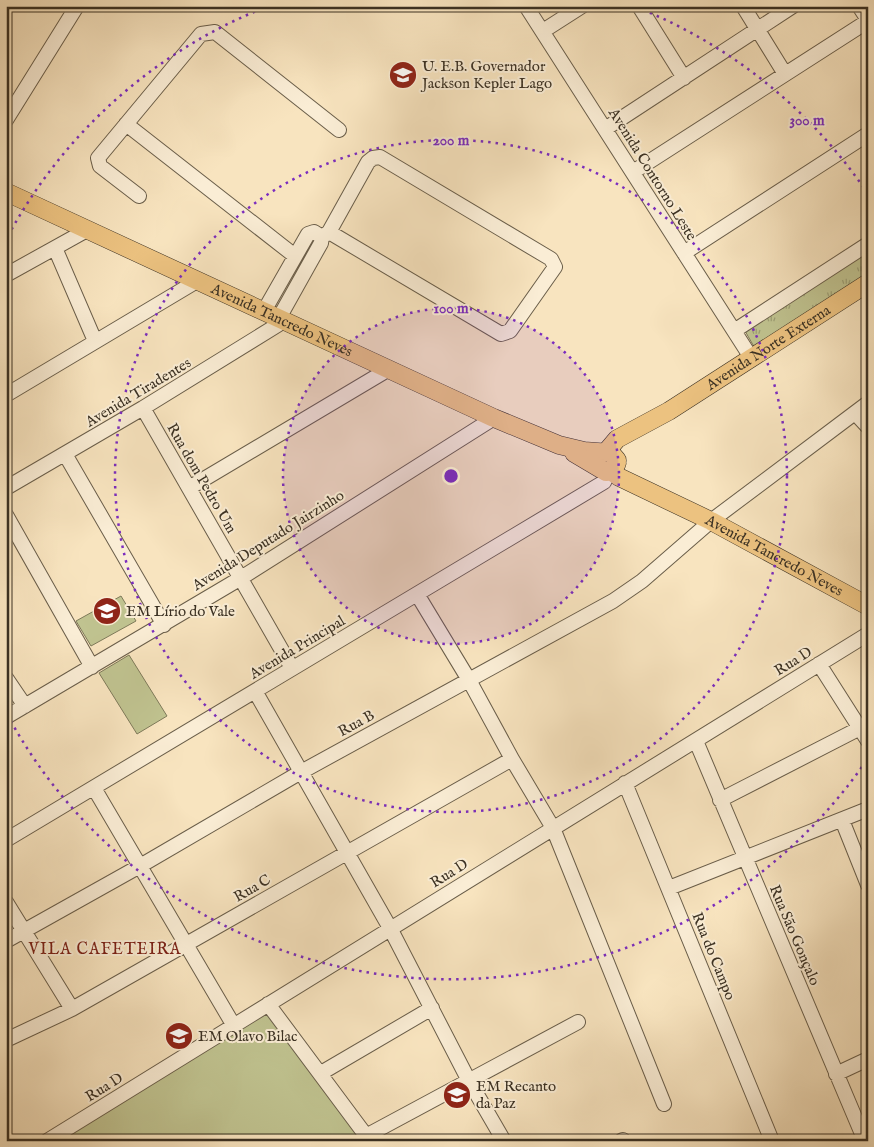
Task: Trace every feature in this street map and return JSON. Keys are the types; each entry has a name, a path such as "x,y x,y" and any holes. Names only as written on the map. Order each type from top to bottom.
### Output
{"main road":[{"name":"Avenida Tancredo Neves","path":"6,192 494,418 609,463 680,506 868,606"},
{"name":"Avenida Norte Externa","path":"584,451 609,463 669,411 868,283"},
{"name":"Avenida Tancredo Neves","path":"559,445 584,451"}],"street":[{"path":"6,120 77,6"},
{"name":"Avenida Contorno Leste","path":"526,6 752,359"},
{"path":"543,31 582,6"},
{"path":"639,6 684,78"},
{"path":"742,6 784,74"},
{"path":"605,129 793,6"},
{"path":"633,172 868,21 858,6"},
{"path":"139,196 100,166 98,158 201,34 211,31 215,32 339,130"},
{"path":"126,124 295,256"},
{"path":"684,253 868,134"},
{"path":"276,317 295,256 308,234 314,232 326,235 501,334 510,331 554,267 551,258 380,157 373,158 368,162 326,235 276,317"},
{"path":"6,275 88,230"},
{"path":"734,331 868,244"},
{"path":"55,248 95,341"},
{"path":"6,395 197,281"},
{"name":"Avenida Tiradentes","path":"6,488 143,408 276,317"},
{"path":"189,488 389,369"},
{"name":"Rua B","path":"6,941 140,866 301,772 614,601 642,581 711,521 868,403"},
{"name":"Rua dom Pedro Um","path":"143,408 292,668"},
{"path":"855,412 868,427"},
{"name":"Avenida Deputado Jairzinho","path":"6,717 241,578 494,418"},
{"path":"65,454 164,625"},
{"name":"Avenida Principal","path":"6,840 417,594 609,463"},
{"path":"6,515 92,667"},
{"path":"417,594 469,680 512,760 553,828 664,1104"},
{"name":"Rua D","path":"47,1141 868,634"},
{"path":"819,664 864,726 868,741"},
{"path":"6,678 25,706"},
{"path":"255,691 390,928 468,1079 504,1141"},
{"path":"720,800 864,726"},
{"name":"Rua São Gonçalo","path":"696,741 865,1141"},
{"name":"Rua C","path":"6,1040 72,1009 346,852 512,760"},
{"name":"Rua do Campo","path":"625,783 772,1141"},
{"path":"94,788 234,1026"},
{"path":"669,888 868,809"},
{"path":"842,820 868,885"},
{"path":"6,902 72,1009"},
{"path":"268,1004 368,1138 468,1079 578,1022"},
{"path":"321,1074 432,1008"},
{"path":"836,1074 868,1059"}],"green space":[{"path":"868,251 868,275 756,350 745,331"},
{"path":"121,596 136,621 91,646 76,621"},
{"path":"129,655 167,716 137,734 99,673"},
{"path":"269,1010 365,1141 71,1141 68,1136"}],"place":[{"name":"U. E.B. Governador Jackson Kepler Lago","path":"403,75"},
{"name":"EM Lírio do Vale","path":"107,611"},
{"name":"EM Olavo Bilac","path":"179,1036"},
{"name":"EM Recanto da Paz","path":"457,1095"}],"district":[{"name":"VILA CAFETEIRA","path":"105,948"}]}
